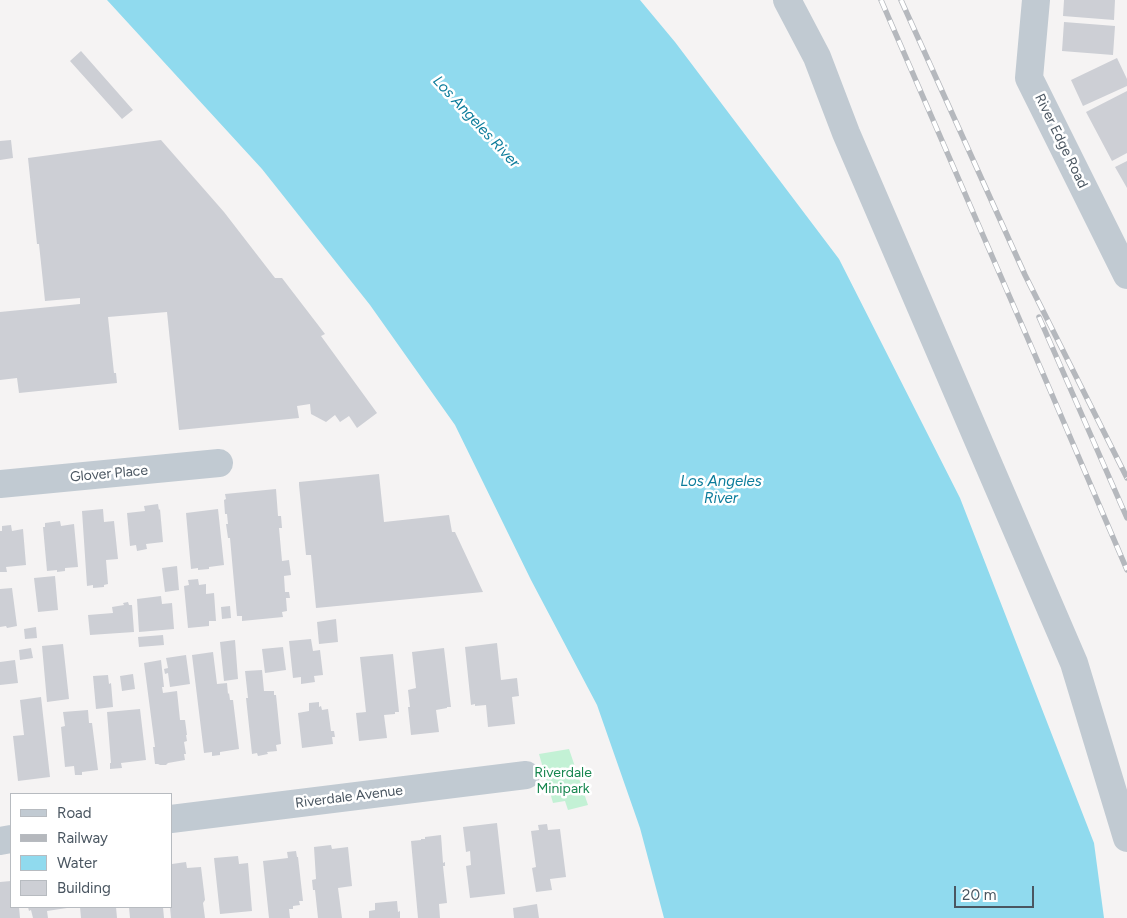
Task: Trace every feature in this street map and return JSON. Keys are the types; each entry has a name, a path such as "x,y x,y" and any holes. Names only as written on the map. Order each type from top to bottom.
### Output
{"street":[{"path":"787,0 817,56 846,133 1074,663 1127,838"},
{"name":"River Edge Road","path":"1036,0 1029,78 1127,274"},
{"name":"Glover Place","path":"0,484 219,463"},
{"name":"Riverdale Avenue","path":"172,819 526,776"}],"green space":[{"name":"Riverdale Minipark","path":"569,749 588,805 568,810 565,801 553,803 539,754"}],"water":[{"name":"Los Angeles River","path":"107,0 640,0 675,42 839,259 960,498 1094,843 1104,918 664,918 640,828 597,705 531,580 455,425 370,305 262,169"}],"building":[{"path":"1064,0 1115,0 1114,20 1063,16"},
{"path":"1064,22 1115,26 1113,55 1062,51"},
{"path":"81,51 133,110 122,119 70,61"},
{"path":"1117,58 1127,79 1127,86 1083,106 1071,80"},
{"path":"1127,91 1127,153 1112,161 1086,112"},
{"path":"11,140 13,158 0,160 0,141"},
{"path":"161,140 224,212 275,278 282,278 325,334 321,336 377,413 357,428 349,416 340,422 335,415 326,422 311,414 310,404 297,406 299,418 179,430 167,312 108,317 114,373 116,373 117,383 19,393 17,378 0,380 0,312 80,304 80,298 45,301 28,158"},
{"path":"1127,161 1127,188 1115,167"},
{"path":"379,474 384,522 449,515 452,532 455,532 483,592 316,608 311,555 306,555 299,482"},
{"path":"276,489 278,516 281,516 282,528 279,528 282,561 289,560 291,575 284,576 285,592 289,592 290,598 286,598 287,611 282,612 283,617 242,621 242,616 237,616 230,538 228,538 226,524 228,524 227,514 225,514 225,494"},
{"path":"158,504 163,542 146,544 147,549 137,551 136,545 130,546 127,513 145,511 144,506"},
{"path":"103,509 104,522 114,521 118,559 106,560 108,584 104,585 104,587 93,588 93,585 87,586 82,511"},
{"path":"218,509 224,565 209,567 209,569 191,569 186,513"},
{"path":"60,521 61,526 74,524 78,567 65,568 65,571 47,571 43,527 45,527 45,523"},
{"path":"11,525 12,531 23,529 26,565 6,567 7,572 0,572 0,531 2,531 2,526"},
{"path":"177,566 179,590 165,592 162,568"},
{"path":"55,576 58,610 38,612 34,578"},
{"path":"198,579 199,585 206,584 206,594 214,593 216,621 209,621 209,626 188,628 184,586 189,585 188,580"},
{"path":"12,588 17,626 0,627 0,589"},
{"path":"161,596 162,604 172,603 174,629 139,632 137,599"},
{"path":"128,602 129,605 132,605 134,632 90,635 88,615 113,613 112,607 124,605 123,603"},
{"path":"230,606 231,618 222,619 221,607"},
{"path":"336,619 338,642 319,644 317,622"},
{"path":"36,627 37,638 25,639 24,629"},
{"path":"163,635 164,645 139,647 138,637"},
{"path":"311,639 313,651 320,650 323,675 314,676 315,682 301,684 301,677 293,678 289,641"},
{"path":"235,640 238,679 224,681 220,642"},
{"path":"497,643 501,680 517,678 519,696 512,697 515,724 488,727 486,705 471,705 465,647"},
{"path":"63,644 69,699 47,702 42,646"},
{"path":"283,647 286,670 265,673 262,649"},
{"path":"31,648 33,658 20,660 19,650"},
{"path":"444,648 451,707 436,710 439,732 411,735 408,690 416,688 412,652"},
{"path":"213,652 217,684 227,683 230,700 233,700 239,749 220,752 220,755 212,756 212,752 204,753 192,655"},
{"path":"393,654 399,712 384,715 387,738 359,741 356,713 366,712 360,657"},
{"path":"186,655 190,684 170,687 168,673 165,674 164,669 168,668 166,658"},
{"path":"15,660 18,683 0,685 0,662"},
{"path":"161,660 163,693 177,691 180,720 185,720 187,735 187,741 184,742 185,760 166,765 155,764 153,747 155,747 144,663"},
{"path":"262,670 264,691 274,691 274,695 276,695 281,744 276,745 277,751 267,752 268,754 258,756 257,753 252,754 245,671"},
{"path":"133,674 135,689 122,691 120,676"},
{"path":"108,675 109,684 111,683 113,707 96,709 93,676"},
{"path":"41,697 50,777 18,781 13,736 24,735 20,700"},
{"path":"319,702 319,707 321,706 322,710 328,709 331,731 334,731 335,737 332,737 333,744 302,748 298,713 309,711 309,703"},
{"path":"140,709 146,760 121,763 122,768 110,769 107,712"},
{"path":"88,710 89,723 92,723 98,770 75,775 74,766 65,767 61,727 65,726 63,712"},
{"path":"497,823 505,894 470,898 466,866 471,865 470,851 466,852 463,827"},
{"path":"547,824 548,830 560,829 566,877 550,879 552,890 536,892 532,868 536,867 531,831 539,830 538,825"},
{"path":"441,835 443,863 445,862 445,866 443,866 447,903 439,904 440,918 418,918 411,841"},
{"path":"331,845 332,849 348,847 352,886 338,888 342,918 318,918 312,880 316,879 314,847"},
{"path":"296,851 303,901 299,901 300,905 293,906 293,909 289,909 290,918 269,918 263,861 288,858 287,852"},
{"path":"238,856 239,864 248,863 252,911 220,914 214,858"},
{"path":"186,862 187,868 201,867 205,918 171,918 172,864"},
{"path":"10,881 10,908 19,908 20,918 0,918 0,882"},
{"path":"397,901 400,918 369,918 369,911 375,910 375,903"},
{"path":"537,904 539,918 514,918 513,908"},
{"path":"28,908 67,908 47,911 48,918 33,918 31,910 29,911"},
{"path":"80,908 116,908 117,918 81,918"},
{"path":"129,908 163,908 164,918 130,918"}],"railway":[{"path":"881,0 1127,570"},
{"path":"901,0 1025,275 1127,478"},
{"path":"1039,317 1127,518"}]}
